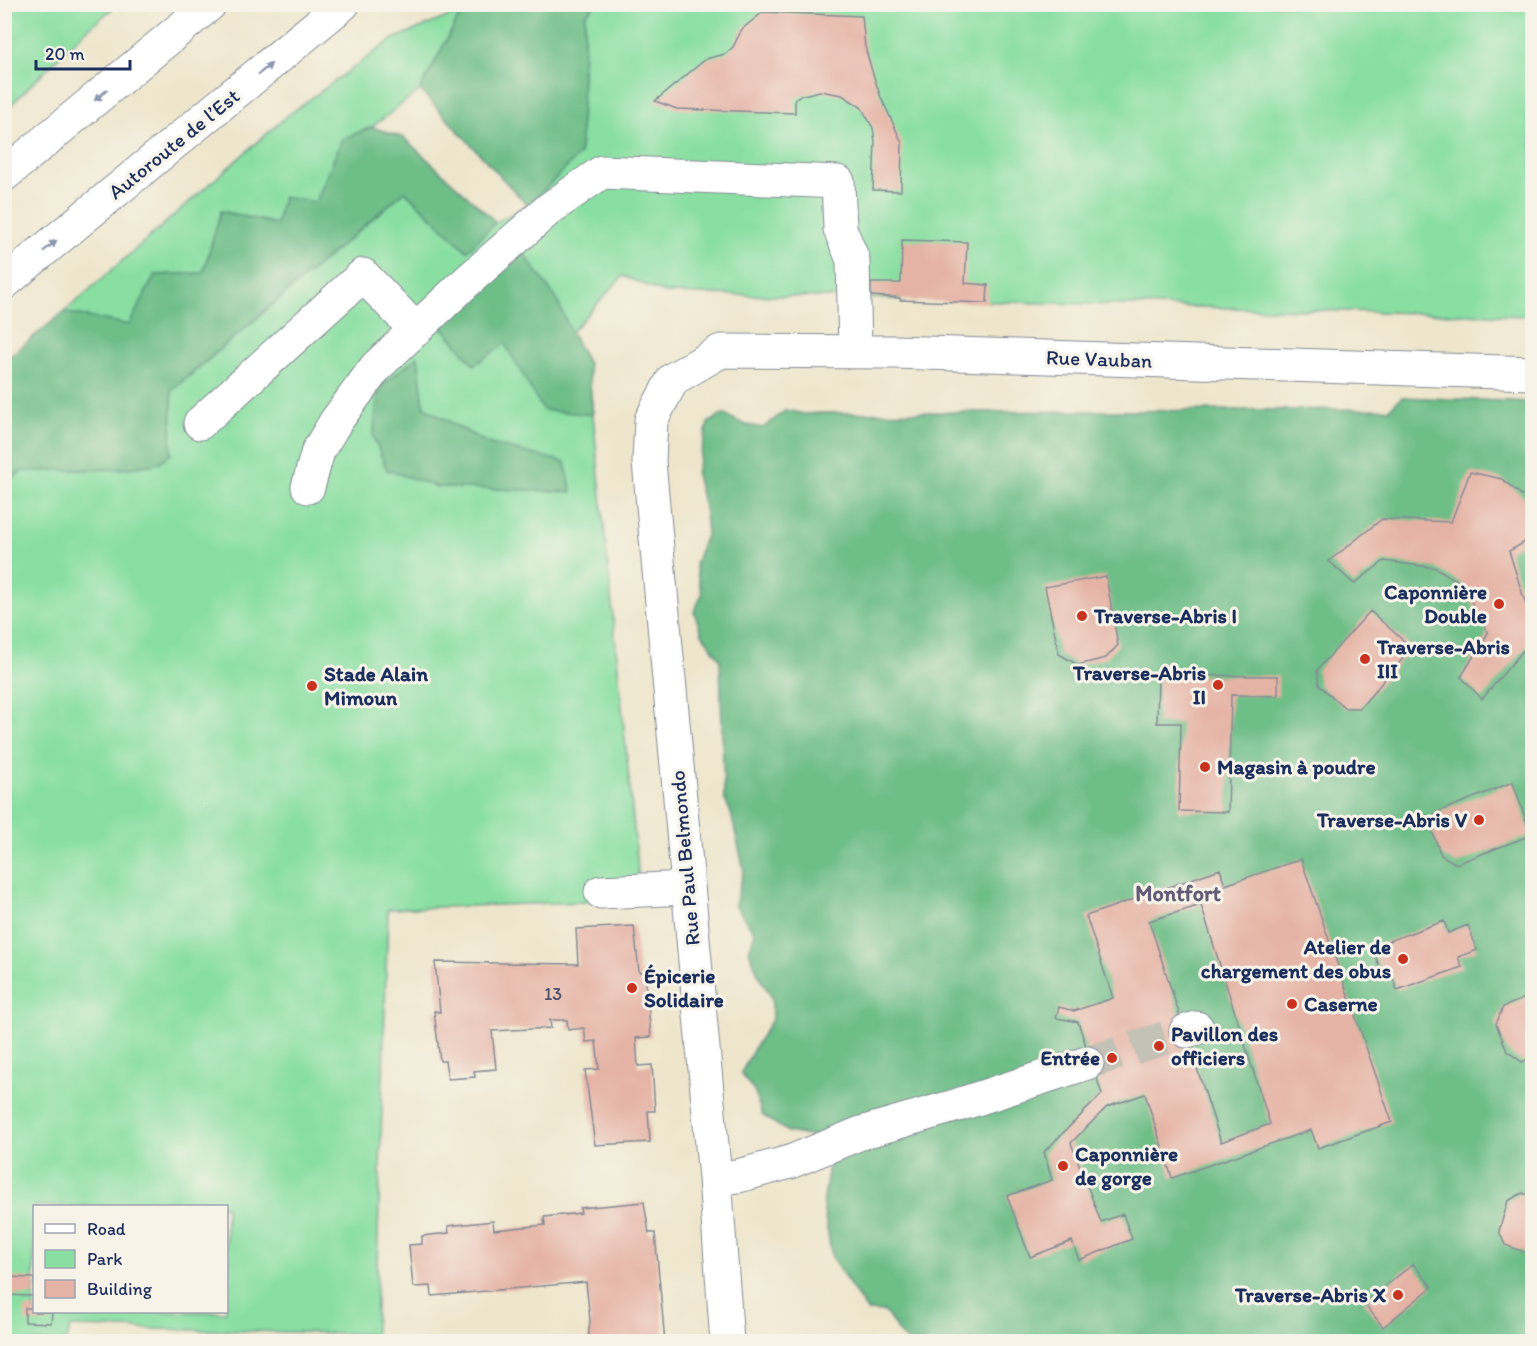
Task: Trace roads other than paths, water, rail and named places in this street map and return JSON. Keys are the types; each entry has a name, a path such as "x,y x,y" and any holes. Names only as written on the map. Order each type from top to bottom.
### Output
{"main road":[{"path":"4,175 210,4"},
{"name":"Autoroute de l’Est","path":"4,283 343,4"},
{"path":"308,487 318,451 336,421 376,367 549,209 602,172 838,182 840,229 853,260 855,352"},
{"path":"200,423 363,276 416,330"},
{"name":"Rue Vauban","path":"673,379 721,351 855,352 1533,373"},
{"name":"Rue Paul Belmondo","path":"673,379 651,420 649,462 715,1178 727,1341"},
{"path":"601,892 687,888"},
{"path":"715,1178 738,1176 790,1162 861,1132 958,1105 1087,1063"}],"tunnel":[{"path":"1087,1063 1186,1031"}],"place":[{"name":"Caponnière Double","path":"1499,604"},
{"name":"Traverse-Abris I","path":"1082,616"},
{"name":"Traverse-Abris III","path":"1365,659"},
{"name":"Traverse-Abris II","path":"1218,685"},
{"name":"Stade Alain Mimoun","path":"312,686"},
{"name":"Magasin à poudre","path":"1205,767"},
{"name":"Traverse-Abris V","path":"1479,820"},
{"name":"Atelier de chargement des obus","path":"1403,959"},
{"name":"Épicerie Solidaire","path":"632,988"},
{"name":"Caserne","path":"1292,1004"},
{"name":"Pavillon des officiers","path":"1159,1046"},
{"name":"Entrée","path":"1112,1058"},
{"name":"Caponnière de gorge","path":"1063,1166"},
{"name":"Traverse-Abris X","path":"1398,1295"}],"district":[{"name":"Montfort","path":"1178,893"}]}
